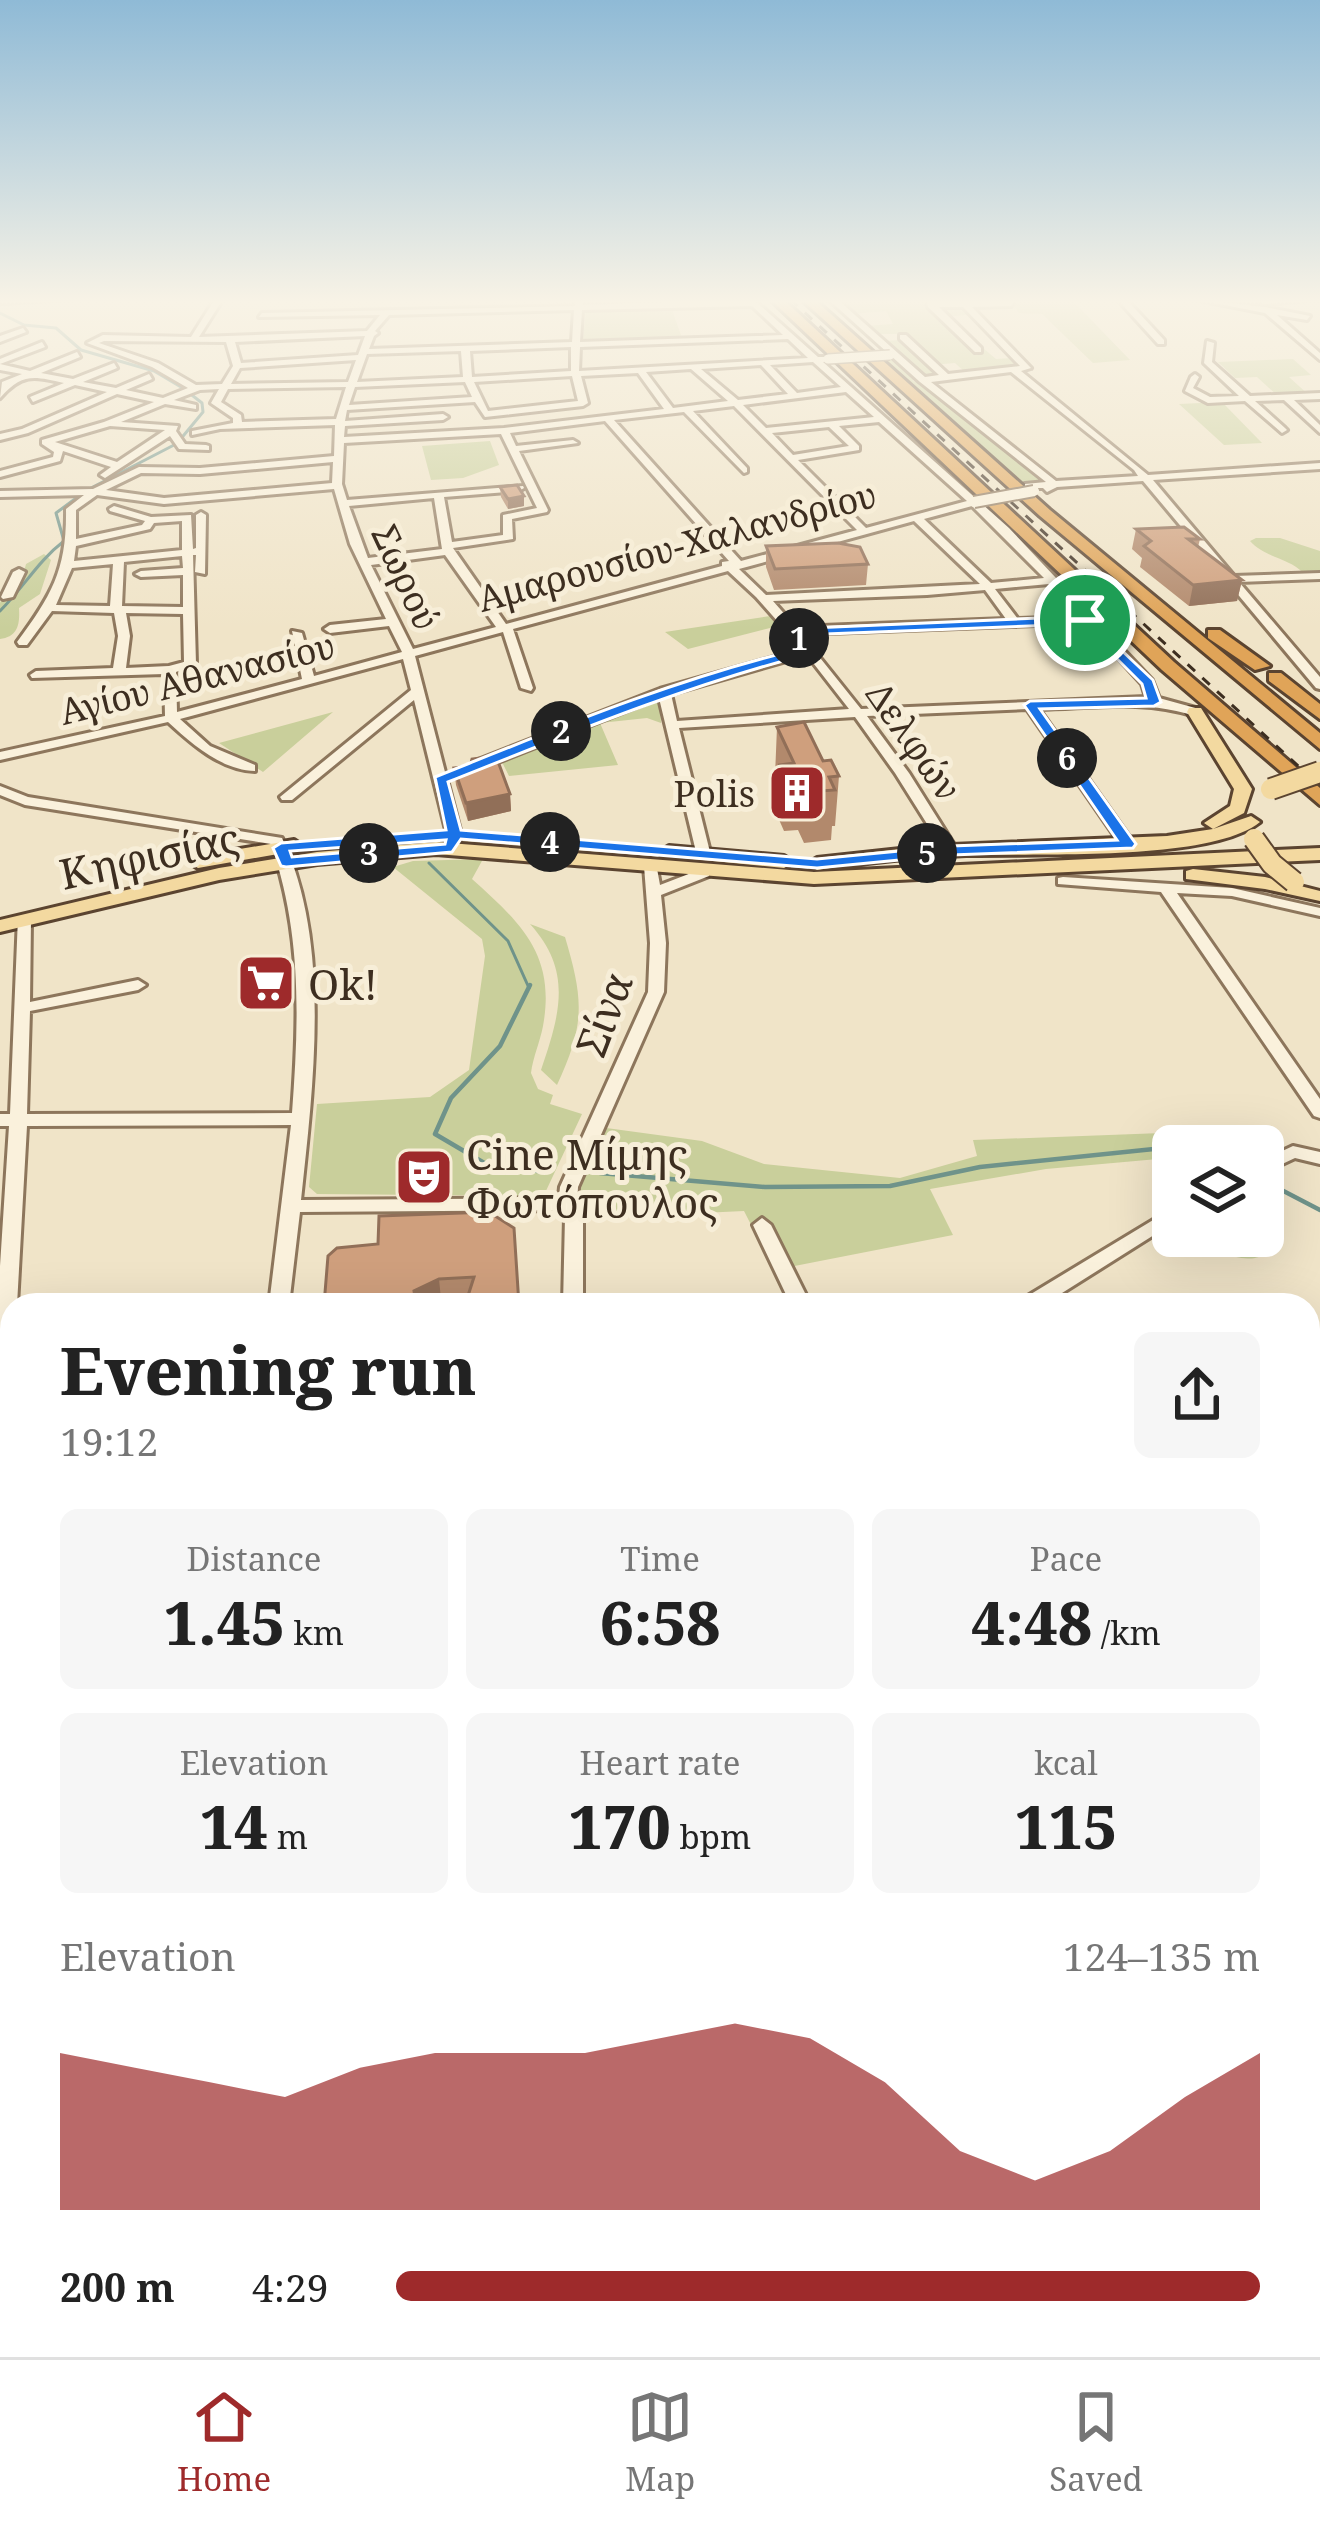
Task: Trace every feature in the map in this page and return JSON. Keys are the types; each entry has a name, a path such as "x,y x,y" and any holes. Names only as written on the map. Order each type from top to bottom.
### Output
{"highway":[{"path":"896,409 1168,666 1320,799"},
{"path":"940,409 1169,603 1320,712"},
{"path":"1035,487 1320,743"},
{"path":"999,504 1025,544 1063,586 1195,712"}],"main road":[{"path":"1195,712 1267,792"},
{"path":"1128,844 1202,826 1238,809 1243,789 1238,776 1195,712"},
{"path":"815,871 951,851 1203,838 1251,824 1267,792 1320,772"},
{"path":"1251,824 1264,856 1315,898"},
{"name":"Κηφισίας","path":"453,841 651,866 704,864"},
{"name":"Κηφισίας","path":"0,908 207,860 453,841 815,871 1320,854"},
{"name":"Κηφισίας","path":"815,871 1320,843"},
{"name":"Κηφισίας","path":"0,926 284,855"},
{"path":"815,871 886,889 1211,876 1315,898"}],"street":[{"path":"0,436 25,431 75,409"},
{"path":"49,444 140,409"},
{"path":"225,409 238,418 237,425"},
{"name":"Σωρού","path":"343,409 337,459 342,503 409,654 453,841"},
{"path":"482,409 484,413 524,409"},
{"path":"338,440 504,431 694,409"},
{"path":"742,409 861,528"},
{"path":"870,409 1010,535 1148,683 1154,702"},
{"path":"953,409 1035,487"},
{"path":"1061,409 1146,478 1320,685"},
{"path":"1261,409 1282,430"},
{"path":"1298,409 1320,430"},
{"path":"687,410 744,470"},
{"path":"195,433 237,425 442,417"},
{"path":"54,418 174,430"},
{"name":"Δελφών","path":"608,419 859,710 904,771 951,851"},
{"path":"765,431 881,419"},
{"path":"792,458 850,451 854,445 831,424"},
{"path":"562,425 582,456"},
{"path":"174,430 184,448 206,448"},
{"path":"22,642 49,608 69,565 75,543 71,509 118,466 174,430"},
{"path":"0,474 57,459 59,452 25,431"},
{"path":"365,562 509,537 507,517 543,510 504,431"},
{"path":"512,449 573,443"},
{"path":"49,444 118,466"},
{"path":"93,488 139,470 200,471 337,459"},
{"name":"Αμαρουσίου-Χαλανδρίου","path":"409,654 970,500 1035,487 1320,467"},
{"path":"33,480 46,486 43,490"},
{"path":"0,494 93,488 164,501 338,486"},
{"path":"342,503 530,487"},
{"path":"439,495 449,548 504,627 527,688"},
{"name":"Αμαρουσίου-Χαλανδρίου","path":"732,564 917,518 970,500"},
{"path":"114,509 151,520 194,521"},
{"path":"917,518 989,587 1014,622"},
{"path":"137,530 150,526 151,520"},
{"path":"75,543 194,521"},
{"path":"194,521 194,551 201,572"},
{"path":"69,565 194,551"},
{"path":"36,675 170,670 190,664 186,571 194,551"},
{"path":"119,558 114,601 124,643 119,671"},
{"path":"141,574 186,571"},
{"path":"0,574 20,572 7,597"},
{"path":"1231,579 1320,576"},
{"path":"764,598 1048,581"},
{"path":"49,608 191,611"},
{"path":"793,631 1085,620"},
{"path":"330,629 394,622"},
{"path":"296,633 309,681"},
{"path":"440,780 664,692 809,651"},
{"name":"Αγίου Αθανασίου","path":"0,756 171,718 409,654"},
{"path":"170,670 171,718 206,749 250,768"},
{"path":"287,797 417,691"},
{"path":"652,893 704,864 664,692"},
{"path":"672,725 859,710 1030,705 1154,702 1195,712"},
{"path":"1030,705 1128,844"},
{"path":"394,712 422,708"},
{"path":"0,790 25,801"},
{"path":"0,804 25,801 275,839 299,912 304,968 298,1119 280,1293"},
{"name":"Σίνα","path":"569,1195 656,992 659,972 651,866"},
{"path":"1063,880 1315,898"},
{"path":"1166,888 1311,1084 1320,1112"},
{"path":"4,1293 8,1120 23,1008 23,920"},
{"path":"23,1008 138,985"},
{"path":"8,1120 298,1119"},
{"path":"1284,1156 1293,1152 1320,1158"},
{"path":"291,1206 569,1195 574,1217 572,1293"},
{"path":"762,1225 795,1293"},
{"path":"1047,1293 1152,1227"}],"green space":[{"path":"941,409 954,409 1045,481 1025,484"},
{"path":"1184,409 1229,409 1262,443 1224,445"},
{"path":"490,441 499,465 463,478 431,480 422,446"},
{"path":"1280,538 1320,551 1320,573 1303,573 1250,541"},
{"path":"44,554 51,560 40,594 19,608 17,629 0,639 0,603 7,585 22,579 26,564"},
{"path":"770,616 778,626 688,649 665,632"},
{"path":"649,701 660,704 661,723 647,718 600,723 618,765 509,776 500,758"},
{"path":"333,712 263,772 219,743"},
{"path":"483,859 472,879 531,942 544,979 543,1026 531,1073 538,1089 553,1095 550,1104 582,1114 545,1193 317,1194 309,1187 317,1104 430,1097 469,1070 485,956 482,939 393,867 413,861"},
{"path":"530,924 565,937 576,979 577,1029 557,1085 541,1070 557,1012 557,976 544,941"},
{"path":"599,1127 702,1141 764,1164 900,1178 977,1156 973,1140 1152,1133 1152,1160 1046,1169 930,1189 953,1235 774,1270 744,1211 595,1218 581,1197 582,1176"}],"building":[{"path":"517,485 524,496 508,499 500,487"},
{"path":"1184,527 1200,539 1188,539 1242,580 1193,585 1144,546 1151,541 1136,529"},
{"path":"838,543 860,547 868,564 775,569 766,546"},
{"path":"804,722 823,761 831,760 839,776 829,777 835,790 807,792 801,779 787,781 780,765 794,763 777,727"},
{"path":"496,756 510,794 466,803 454,768 470,766 472,759"},
{"path":"435,1156 434,1172 410,1173 412,1157"},
{"path":"489,1212 514,1228 518,1293 469,1293 474,1277 439,1279 414,1293 325,1293 328,1256 337,1248 378,1244 379,1216"}],"waterway":[{"path":"179,441 203,409"},
{"path":"91,488 174,445"},
{"path":"0,611 64,541 56,513 83,493"},
{"path":"429,863 508,941 529,987"},
{"path":"529,987 500,1046 451,1098 435,1134 486,1164 545,1172"},
{"path":"600,1173 765,1187 890,1186 980,1167 1152,1149"},
{"path":"1284,1191 1320,1210"}],"railway":[{"path":"910,409 1320,786"}],"place":[{"name":"Polis","path":"797,793"},
{"name":"Ok!","path":"266,983"},
{"name":"Cine Μίμης Φωτόπουλος","path":"424,1177"}],"route":[{"path":"1085,620 793,631 809,651 736,668 636,702 440,780 454,834 452,848 286,862 281,848 454,834 817,864 951,851 1128,844 1030,705 1154,702 1148,683 1085,620"}]}
